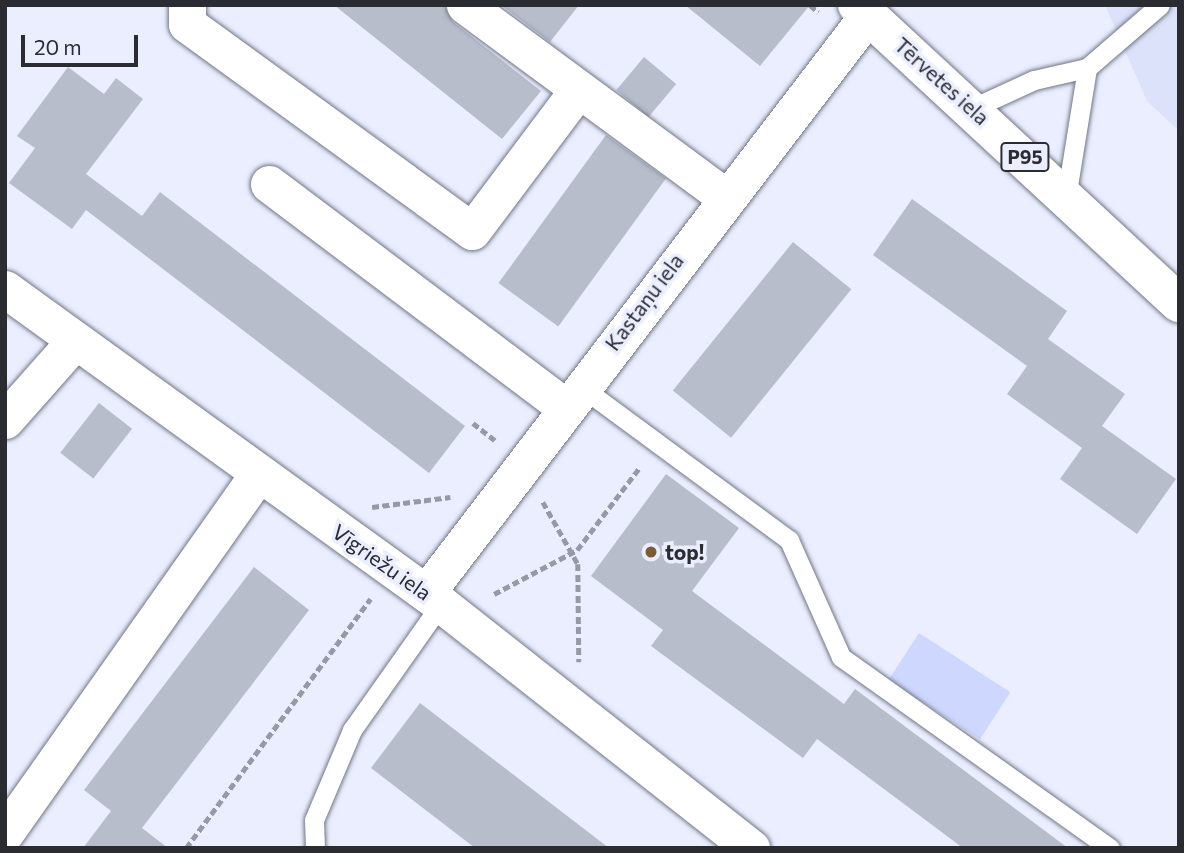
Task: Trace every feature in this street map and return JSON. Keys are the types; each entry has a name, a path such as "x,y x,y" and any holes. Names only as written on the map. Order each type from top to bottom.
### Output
{"main road":[{"name":"Tērvetes iela","path":"862,10 973,108 1179,303"}],"street":[{"path":"187,5 187,24 472,231 579,90"},
{"path":"465,5 724,196"},
{"name":"Kastaņu iela","path":"434,598 519,489 572,396 862,10"},
{"path":"269,184 572,396"},
{"name":"Vīgriežu iela","path":"5,289 258,475 434,598 751,848"},
{"path":"5,420 75,341"},
{"path":"5,833 258,475"}],"lane":[{"path":"973,108 1034,80 1087,68 1160,5"},
{"path":"1066,198 1087,68"},
{"path":"572,396 658,444 789,540 841,657 1110,848"},
{"path":"315,848 314,820 346,741 434,598"}],"path":[{"path":"494,594 573,552 658,444"},
{"path":"362,510 519,489 573,552 579,663"},
{"path":"186,848 393,569"}],"shaded area":[{"path":"1105,5 1179,5 1179,131 1147,101"},
{"path":"919,633 1010,692 980,739 889,680"}],"building":[{"path":"334,5 444,5 453,22 541,91 502,139"},
{"path":"501,5 579,5 550,42"},
{"path":"685,5 810,5 760,66"},
{"path":"644,57 676,84 649,117 616,90"},
{"path":"68,67 104,94 116,78 143,99 86,174 142,216 160,192 465,426 429,473 86,210 72,229 9,183 35,148 17,136"},
{"path":"606,135 666,178 558,327 498,283"},
{"path":"912,199 1067,311 1048,339 1125,394 1102,426 1176,479 1137,534 1060,479 1082,448 1007,394 1027,366 873,255"},
{"path":"793,242 851,289 731,438 673,390"},
{"path":"99,403 132,429 93,479 60,453"},
{"path":"666,474 739,528 692,591 844,704 855,689 1068,848 963,848 817,739 803,758 651,646 663,630 591,576"},
{"path":"254,567 309,610 142,828 168,848 83,848 111,811 84,790"},
{"path":"420,703 609,848 475,848 371,768"}],"place":[{"name":"top!","path":"651,552"}]}
